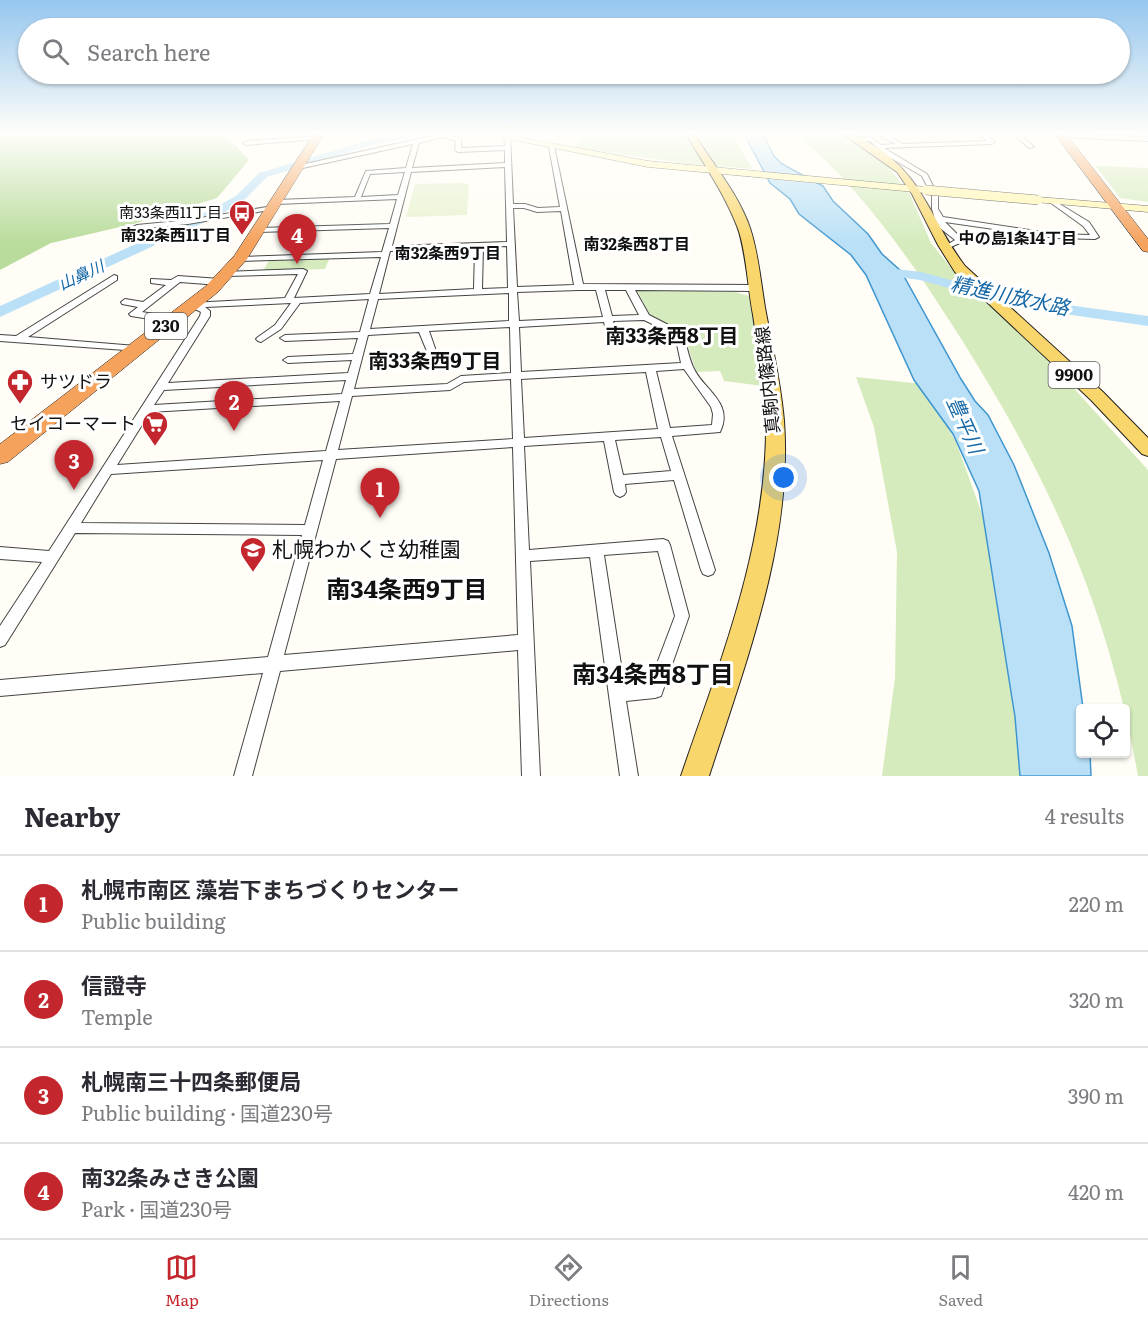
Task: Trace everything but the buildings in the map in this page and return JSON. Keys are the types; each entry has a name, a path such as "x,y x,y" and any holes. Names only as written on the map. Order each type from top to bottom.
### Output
{"highway":[{"name":"230","path":"2,452 175,320 224,278 240,259 296,170"},
{"path":"1087,170 1148,248"}],"main road":[{"name":"9900","path":"899,170 913,189 942,244 969,279 1097,396 1148,449"},
{"name":"真駒内篠路線","path":"695,776 747,619 772,497 774,446 773,394 744,228 716,171"}],"street":[{"path":"357,199 368,172 405,170"},
{"path":"243,776 409,170"},
{"path":"509,170 531,776"},
{"path":"555,170 579,287"},
{"path":"709,170 1148,209"},
{"path":"917,170 925,175 935,196 935,209 939,219 945,228 960,241 951,245 942,244"},
{"path":"137,227 167,226 274,205 401,197"},
{"path":"939,219 1056,236 1095,237 1086,224 1053,201"},
{"path":"510,206 525,206 537,210 563,209"},
{"path":"259,230 393,226"},
{"path":"240,259 510,244"},
{"path":"478,292 479,245"},
{"path":"175,320 134,314 178,279 224,278 303,271 292,301 278,327 261,339"},
{"path":"19,339 114,278"},
{"path":"154,281 173,283"},
{"path":"194,305 579,287 756,288"},
{"path":"600,287 610,319 613,339"},
{"path":"629,287 645,317"},
{"path":"125,302 145,305"},
{"path":"1,635 205,316 206,310 194,305"},
{"path":"108,470 666,433 716,429 718,425 719,416 707,391 692,376 687,366 679,334 645,317 285,338"},
{"path":"423,329 432,354 453,356 452,365"},
{"path":"0,338 136,349"},
{"path":"288,360 358,357"},
{"path":"146,410 450,387 461,379 687,366"},
{"path":"650,368 666,433 708,570"},
{"path":"159,387 353,376"},
{"path":"609,437 618,486 679,475"},
{"path":"70,528 310,530"},
{"path":"524,556 663,545 682,616 655,690 617,693"},
{"path":"596,550 629,776"},
{"path":"0,553 52,557"},
{"path":"0,688 527,642"}],"green space":[{"path":"0,170 240,170 217,198 133,224 51,243 0,270"},
{"path":"835,170 891,170 910,195 931,243 952,269 1059,372 1148,470 1148,776 1138,776 1130,737 1130,704 1123,704 1090,595 1044,485 985,378 951,323 881,222"},
{"path":"1099,170 1148,170 1148,202 1120,198"},
{"path":"462,183 469,185 467,215 406,217 415,184"},
{"path":"330,257 325,269 263,271 269,260"},
{"path":"637,290 735,292 749,296 763,386 724,381 720,371 696,372 684,333 651,317"},
{"path":"856,377 923,384 956,442 986,525 1025,776 882,776 895,678 897,552 874,427"}],"water":[{"name":"豊平川","path":"763,170 794,170 823,186 833,201 868,234 882,254 901,271 961,379 975,401 988,415 1014,465 1049,553 1072,626 1082,704 1076,704 1076,758 1090,758 1091,776 1020,776 1015,717 979,491 953,434 914,380 866,275 851,255 799,214 790,199 770,183"}],"waterway":[{"name":"山鼻川","path":"0,312 214,213 240,198 263,175 279,170"},
{"name":"精進川放水路","path":"879,271 921,276 1016,302 1148,321"}],"place":[{"name":"南33条西11丁目","path":"242,236"},
{"name":"南32条みさき公園","path":"297,264"},
{"name":"サツドラ","path":"20,405"},
{"name":"信證寺","path":"234,431"},
{"name":"セイコーマート","path":"155,447"},
{"name":"札幌南三十四条郵便局","path":"74,490"},
{"name":"札幌市南区 藻岩下まちづくりセンター","path":"380,518"},
{"name":"札幌わかくさ幼稚園","path":"253,573"}],"district":[{"name":"南32条西11丁目","path":"176,235"},
{"name":"中の島1条14丁目","path":"1018,238"},
{"name":"南32条西8丁目","path":"637,244"},
{"name":"南32条西9丁目","path":"448,253"},
{"name":"南33条西8丁目","path":"672,336"},
{"name":"南33条西9丁目","path":"435,361"},
{"name":"南34条西9丁目","path":"407,590"},
{"name":"南34条西8丁目","path":"653,675"}]}
